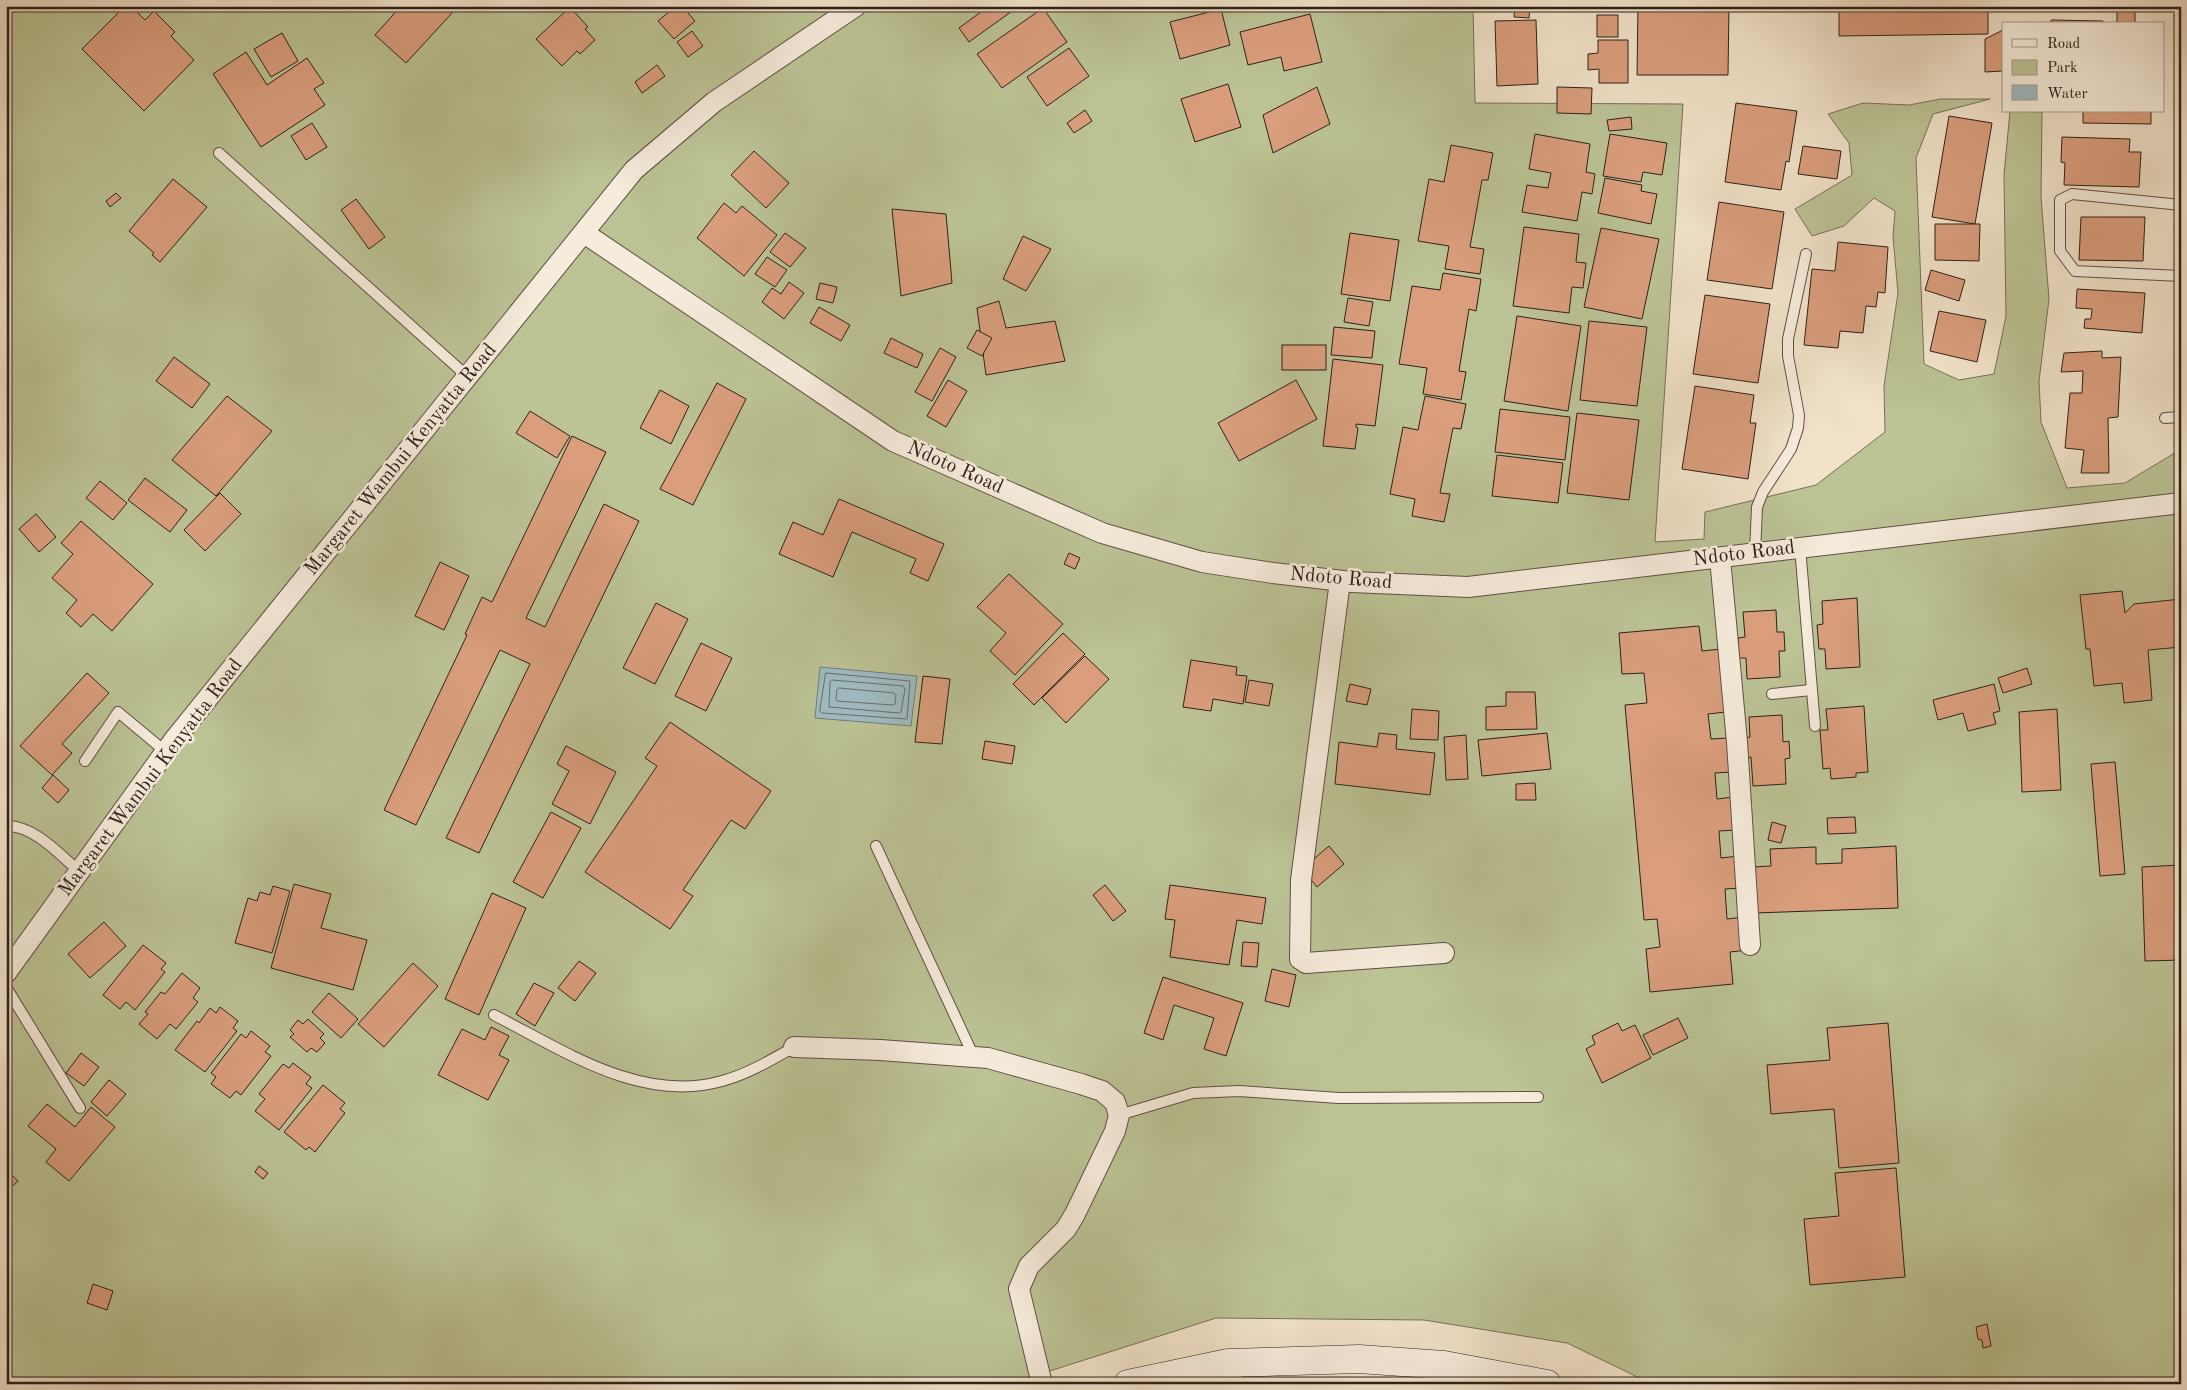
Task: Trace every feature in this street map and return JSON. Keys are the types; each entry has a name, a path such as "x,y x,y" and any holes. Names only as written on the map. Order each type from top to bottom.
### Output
{"street":[{"name":"Margaret Wambui Kenyatta Road","path":"6,974 166,752 634,170 707,108 856,6"},
{"name":"Ndoto Road","path":"584,232 893,441 1102,533 1202,562 1340,581 1468,586 2181,503"},
{"path":"1720,558 1737,742 1750,945"},
{"path":"1340,581 1301,880 1300,959 1306,963 1444,953"},
{"path":"794,1048 880,1050 988,1058 1082,1084 1102,1091 1115,1102 1119,1115 1116,1131 1071,1222 1029,1266 1019,1289 1042,1384"},
{"path":"1128,1384 1359,1358 1444,1365 1547,1384"}],"lane":[{"path":"219,153 468,377"},
{"path":"2181,205 2072,194 2060,200 2060,251 2076,271 2181,276"},
{"path":"1755,553 1757,507 1763,492 1791,449 1798,428 1799,415 1788,356 1788,339 1806,254"},
{"path":"2165,418 2181,417"},
{"path":"1800,547 1815,726"},
{"path":"1772,694 1811,690"},
{"path":"84,760 118,712 166,752"},
{"path":"6,826 15,826 33,833 80,872"},
{"path":"876,846 974,1057"},
{"path":"6,987 80,1108"},
{"path":"494,1015 607,1072 654,1085 693,1086 720,1082 748,1072 794,1048"},
{"path":"1119,1115 1193,1093 1211,1092 1239,1091 1339,1098 1538,1097"}],"green space":[{"path":"6,6 1473,6 1475,103 1683,104 1655,542 1704,539 1705,512 1816,485 1885,432 1884,386 1898,293 1893,237 1895,211 1874,198 1844,226 1812,236 1795,209 1852,175 1849,143 1828,114 1863,103 1909,105 1941,99 1990,99 1933,114 1916,158 1924,364 1959,380 1994,374 2006,316 2004,175 2010,112 2042,112 2041,197 2049,299 2039,381 2041,422 2067,488 2125,483 2173,454 2181,455 2181,1384 1652,1384 1567,1343 1424,1320 1216,1318 1009,1384 6,1384"}],"water":[{"path":"820,667 917,676 911,726 815,718"}],"building":[{"path":"125,6 131,6 145,20 154,11 175,32 171,36 194,60 144,111 82,49"},
{"path":"401,6 447,6 453,12 406,63 375,35"},
{"path":"676,6 682,6 695,21 674,39 658,21"},
{"path":"989,6 1019,6 969,42 959,28"},
{"path":"1515,6 1530,6 1529,18 1514,17"},
{"path":"1638,6 1729,6 1728,75 1637,75"},
{"path":"1839,6 1988,6 1988,34 1839,36"},
{"path":"2117,6 2135,6 2135,22 2117,22"},
{"path":"570,7 588,27 585,29 595,40 580,54 577,51 562,66 536,39"},
{"path":"1043,8 1067,42 1002,88 977,54"},
{"path":"1221,9 1230,45 1180,59 1170,22"},
{"path":"1310,14 1322,62 1284,71 1281,57 1248,65 1240,32"},
{"path":"1597,15 1618,15 1618,37 1597,37"},
{"path":"1536,20 1538,84 1497,86 1495,21"},
{"path":"2051,20 2103,21 2103,22 2051,22"},
{"path":"2002,30 2002,71 1985,72 1985,39"},
{"path":"692,31 703,46 688,57 677,42"},
{"path":"282,33 298,61 271,77 254,49"},
{"path":"1598,40 1628,40 1628,83 1599,83 1599,69 1588,70 1588,54 1598,53"},
{"path":"1069,48 1089,76 1047,106 1027,77"},
{"path":"246,52 267,85 307,58 324,83 314,89 325,105 261,147 213,74"},
{"path":"657,65 665,76 642,93 635,82"},
{"path":"1228,84 1241,127 1195,142 1181,99"},
{"path":"1317,87 1330,124 1273,153 1263,115"},
{"path":"1557,87 1592,88 1591,114 1557,113"},
{"path":"1736,103 1797,111 1789,162 1786,161 1781,190 1725,182"},
{"path":"1085,110 1092,121 1074,133 1067,123"},
{"path":"2083,112 2151,112 2151,124 2083,123"},
{"path":"1949,116 1992,123 1975,224 1932,217"},
{"path":"1631,117 1632,129 1609,131 1607,120"},
{"path":"312,123 327,147 306,160 291,136"},
{"path":"1535,134 1590,144 1586,172 1595,174 1592,194 1582,192 1577,221 1522,212 1527,185 1548,188 1551,173 1529,169"},
{"path":"1610,134 1667,143 1662,175 1643,172 1641,182 1603,176"},
{"path":"2062,137 2130,139 2129,152 2141,152 2139,187 2064,185 2065,163 2061,162"},
{"path":"1451,145 1493,153 1488,180 1482,180 1470,247 1484,249 1480,274 1445,269 1449,246 1418,241 1429,179 1444,182"},
{"path":"1803,146 1841,151 1837,179 1798,174"},
{"path":"754,151 789,183 766,208 731,175"},
{"path":"1605,178 1642,185 1641,191 1657,194 1651,224 1598,213"},
{"path":"173,179 207,207 160,262 152,255 154,253 129,231"},
{"path":"116,193 121,198 110,207 106,201"},
{"path":"356,199 385,237 369,249 341,210"},
{"path":"1719,202 1784,212 1772,289 1707,280"},
{"path":"724,203 736,213 742,206 777,235 744,276 697,238"},
{"path":"892,209 946,214 952,283 901,296"},
{"path":"2081,217 2145,217 2143,261 2079,260"},
{"path":"1935,224 1980,224 1979,261 1935,260"},
{"path":"1524,227 1579,234 1576,262 1586,263 1583,288 1572,287 1569,313 1513,306"},
{"path":"1601,228 1659,239 1642,319 1584,307"},
{"path":"785,233 806,248 790,267 770,252"},
{"path":"1350,233 1399,240 1390,301 1341,294"},
{"path":"1023,236 1051,249 1026,291 1003,279"},
{"path":"1838,242 1888,247 1885,293 1878,292 1876,307 1866,306 1863,333 1840,331 1838,348 1804,345 1812,269 1835,271"},
{"path":"767,257 787,270 775,287 755,274"},
{"path":"1931,270 1965,280 1959,301 1925,290"},
{"path":"1443,273 1481,279 1476,311 1469,309 1459,371 1466,372 1461,400 1423,394 1427,368 1399,364 1412,286 1440,290"},
{"path":"789,282 804,293 784,319 762,302 772,288 781,294"},
{"path":"820,283 837,287 833,303 816,299"},
{"path":"2077,289 2145,293 2142,333 2084,328 2085,319 2091,319 2092,309 2076,308"},
{"path":"1705,295 1770,304 1758,383 1693,374"},
{"path":"1348,298 1373,302 1369,326 1344,322"},
{"path":"999,301 1006,328 1055,321 1065,361 986,375 977,308"},
{"path":"819,307 850,325 841,341 810,323"},
{"path":"1939,311 1986,320 1977,362 1930,351"},
{"path":"1517,316 1581,326 1568,411 1504,401"},
{"path":"1589,321 1647,327 1637,406 1580,400"},
{"path":"1334,327 1375,331 1372,358 1331,355"},
{"path":"977,330 992,338 982,356 967,348"},
{"path":"891,338 923,354 917,368 884,353"},
{"path":"1282,345 1326,345 1326,370 1282,370"},
{"path":"940,348 956,357 932,401 915,392"},
{"path":"2102,351 2102,358 2121,357 2118,417 2108,418 2109,473 2081,473 2084,450 2065,448 2070,393 2082,393 2083,371 2061,372 2064,353"},
{"path":"174,357 210,384 192,408 156,381"},
{"path":"1333,359 1383,365 1375,426 1356,424 1358,428 1355,449 1323,446"},
{"path":"948,380 967,391 946,427 927,416"},
{"path":"1296,380 1317,419 1239,461 1218,423"},
{"path":"717,383 746,399 693,505 660,489"},
{"path":"1695,386 1754,395 1750,423 1756,423 1748,479 1682,469"},
{"path":"660,390 689,406 671,444 640,428"},
{"path":"227,396 272,431 216,496 172,460"},
{"path":"1425,396 1466,404 1461,429 1453,428 1440,493 1450,494 1444,522 1412,516 1415,499 1390,494 1403,427 1418,430"},
{"path":"1500,409 1570,417 1565,460 1495,452"},
{"path":"530,411 570,436 557,458 516,433"},
{"path":"1577,413 1639,420 1629,500 1567,493"},
{"path":"572,436 606,452 526,618 545,627 604,504 639,521 479,853 446,838 530,664 500,650 416,825 384,810 467,635 465,634 482,597 492,602"},
{"path":"1497,455 1563,463 1558,503 1492,496"},
{"path":"145,478 187,510 170,532 128,500"},
{"path":"100,481 127,503 113,520 86,498"},
{"path":"220,493 241,514 205,551 184,530"},
{"path":"839,499 944,544 928,581 910,573 916,559 852,532 833,577 779,554 793,522 823,535"},
{"path":"36,514 56,537 39,552 19,529"},
{"path":"81,521 153,584 112,631 93,614 81,627 66,613 77,600 52,578 73,554 61,543"},
{"path":"1069,553 1080,558 1075,569 1064,564"},
{"path":"440,562 469,576 444,630 415,616"},
{"path":"1009,574 1063,624 1015,675 990,651 1006,633 977,607"},
{"path":"2122,591 2125,613 2134,604 2181,599 2181,647 2148,650 2152,700 2124,703 2122,683 2094,686 2090,649 2086,649 2080,595"},
{"path":"1857,598 1860,667 1826,669 1825,649 1819,649 1817,625 1823,624 1822,601"},
{"path":"656,603 688,619 655,684 623,668"},
{"path":"1776,610 1777,632 1784,632 1785,651 1779,651 1780,677 1747,679 1746,658 1739,658 1738,638 1745,637 1743,612"},
{"path":"1699,626 1702,651 1721,649 1726,712 1708,714 1711,739 1728,738 1731,772 1715,773 1717,799 1733,797 1736,830 1719,831 1721,858 1739,856 1741,888 1725,889 1727,919 1744,917 1747,950 1730,952 1733,984 1650,992 1646,949 1660,947 1657,919 1644,920 1625,705 1647,703 1644,673 1622,674 1619,633"},
{"path":"1063,633 1085,654 1034,705 1013,684"},
{"path":"701,643 732,658 706,711 675,696"},
{"path":"1085,656 1109,679 1066,723 1042,698"},
{"path":"1191,660 1237,667 1236,675 1247,676 1243,704 1213,699 1211,711 1183,707"},
{"path":"2027,668 2032,684 2003,693 1998,678"},
{"path":"87,673 109,693 62,744 72,753 52,775 20,746"},
{"path":"923,676 950,679 942,744 915,742"},
{"path":"1249,680 1273,684 1269,706 1245,702"},
{"path":"1350,684 1371,689 1367,705 1346,701"},
{"path":"1994,684 2000,711 1993,713 1996,724 1968,731 1963,713 1938,720 1933,700"},
{"path":"1506,692 1535,692 1537,729 1486,730 1486,707 1506,706"},
{"path":"1864,706 1868,772 1856,773 1856,777 1831,779 1830,768 1823,769 1820,730 1828,730 1826,709"},
{"path":"1412,709 1439,711 1438,740 1410,739"},
{"path":"2057,709 2061,790 2022,792 2019,712"},
{"path":"1782,715 1783,742 1789,741 1790,758 1785,759 1786,784 1753,786 1751,757 1746,758 1745,738 1750,737 1749,717"},
{"path":"670,722 771,791 745,829 731,820 683,890 693,896 670,929 585,872 657,766 645,758"},
{"path":"1379,733 1397,735 1396,749 1435,753 1430,795 1335,784 1339,742 1377,747"},
{"path":"1547,733 1551,769 1482,776 1478,740"},
{"path":"1466,735 1468,779 1446,780 1444,737"},
{"path":"985,741 1015,746 1012,764 982,759"},
{"path":"566,746 616,772 590,824 552,804 569,771 557,764"},
{"path":"2115,762 2125,874 2100,876 2091,764"},
{"path":"53,775 69,790 58,803 42,788"},
{"path":"1535,783 1536,800 1516,800 1516,784"},
{"path":"551,812 581,828 543,898 513,882"},
{"path":"1855,817 1856,833 1828,834 1827,818"},
{"path":"1772,822 1786,826 1781,843 1768,840"},
{"path":"1329,846 1344,864 1317,887 1302,869"},
{"path":"1896,846 1898,908 1755,913 1753,867 1771,866 1770,849 1816,847 1816,864 1842,863 1842,849"},
{"path":"2181,865 2181,960 2145,961 2142,867"},
{"path":"294,884 331,894 321,928 367,940 353,990 271,968"},
{"path":"1105,885 1126,911 1113,921 1093,895"},
{"path":"1170,885 1266,898 1262,924 1237,920 1229,965 1170,957 1175,920 1165,919"},
{"path":"273,886 290,891 272,953 235,943 248,898 257,901 260,892 270,895"},
{"path":"492,893 526,908 479,1015 445,999"},
{"path":"104,922 126,946 90,978 68,954"},
{"path":"1243,942 1259,943 1257,967 1241,966"},
{"path":"143,945 166,963 161,969 165,972 135,1010 126,1002 120,1009 103,995"},
{"path":"579,961 596,973 575,1001 558,988"},
{"path":"413,963 438,986 384,1047 358,1024"},
{"path":"1272,969 1296,975 1289,1007 1265,1001"},
{"path":"182,973 200,988 193,998 198,1002 176,1029 170,1024 157,1039 139,1024 148,1014 145,1012 161,992 165,994"},
{"path":"1163,977 1243,1003 1226,1056 1204,1049 1214,1018 1174,1005 1163,1040 1144,1033"},
{"path":"534,983 554,993 535,1026 516,1014"},
{"path":"329,993 358,1019 341,1038 312,1012"},
{"path":"220,1007 238,1021 233,1028 237,1031 205,1072 175,1050 197,1021 199,1023 210,1008 216,1013"},
{"path":"1678,1018 1688,1038 1653,1055 1643,1035"},
{"path":"308,1019 324,1034 320,1038 325,1043 317,1052 311,1048 307,1052 290,1037 294,1034 290,1030 298,1020 303,1024"},
{"path":"1618,1023 1622,1031 1635,1025 1651,1058 1602,1083 1586,1049 1595,1044 1592,1036"},
{"path":"1888,1023 1899,1163 1839,1168 1834,1109 1771,1114 1767,1065 1830,1060 1827,1028"},
{"path":"491,1027 509,1036 499,1055 509,1060 488,1100 438,1075 462,1029 485,1040"},
{"path":"251,1031 270,1046 265,1052 271,1056 241,1095 236,1091 230,1098 211,1084 216,1077 211,1073 241,1034 246,1038"},
{"path":"81,1053 99,1067 84,1086 66,1073"},
{"path":"293,1063 311,1077 306,1084 312,1088 279,1130 255,1111 265,1099 259,1094 283,1064 289,1068"},
{"path":"109,1080 126,1094 107,1116 91,1102"},
{"path":"323,1085 345,1103 340,1109 345,1113 315,1152 309,1147 306,1150 284,1132"},
{"path":"47,1104 75,1127 91,1107 115,1127 69,1181 46,1162 56,1149 28,1126"},
{"path":"259,1166 268,1173 263,1179 255,1172"},
{"path":"1896,1168 1905,1277 1810,1285 1804,1219 1839,1216 1835,1173"},
{"path":"6,1169 18,1181 6,1192"},
{"path":"93,1284 113,1291 107,1310 87,1303"},
{"path":"1987,1324 1991,1346 1983,1348 1982,1340 1978,1339 1976,1327"}]}
